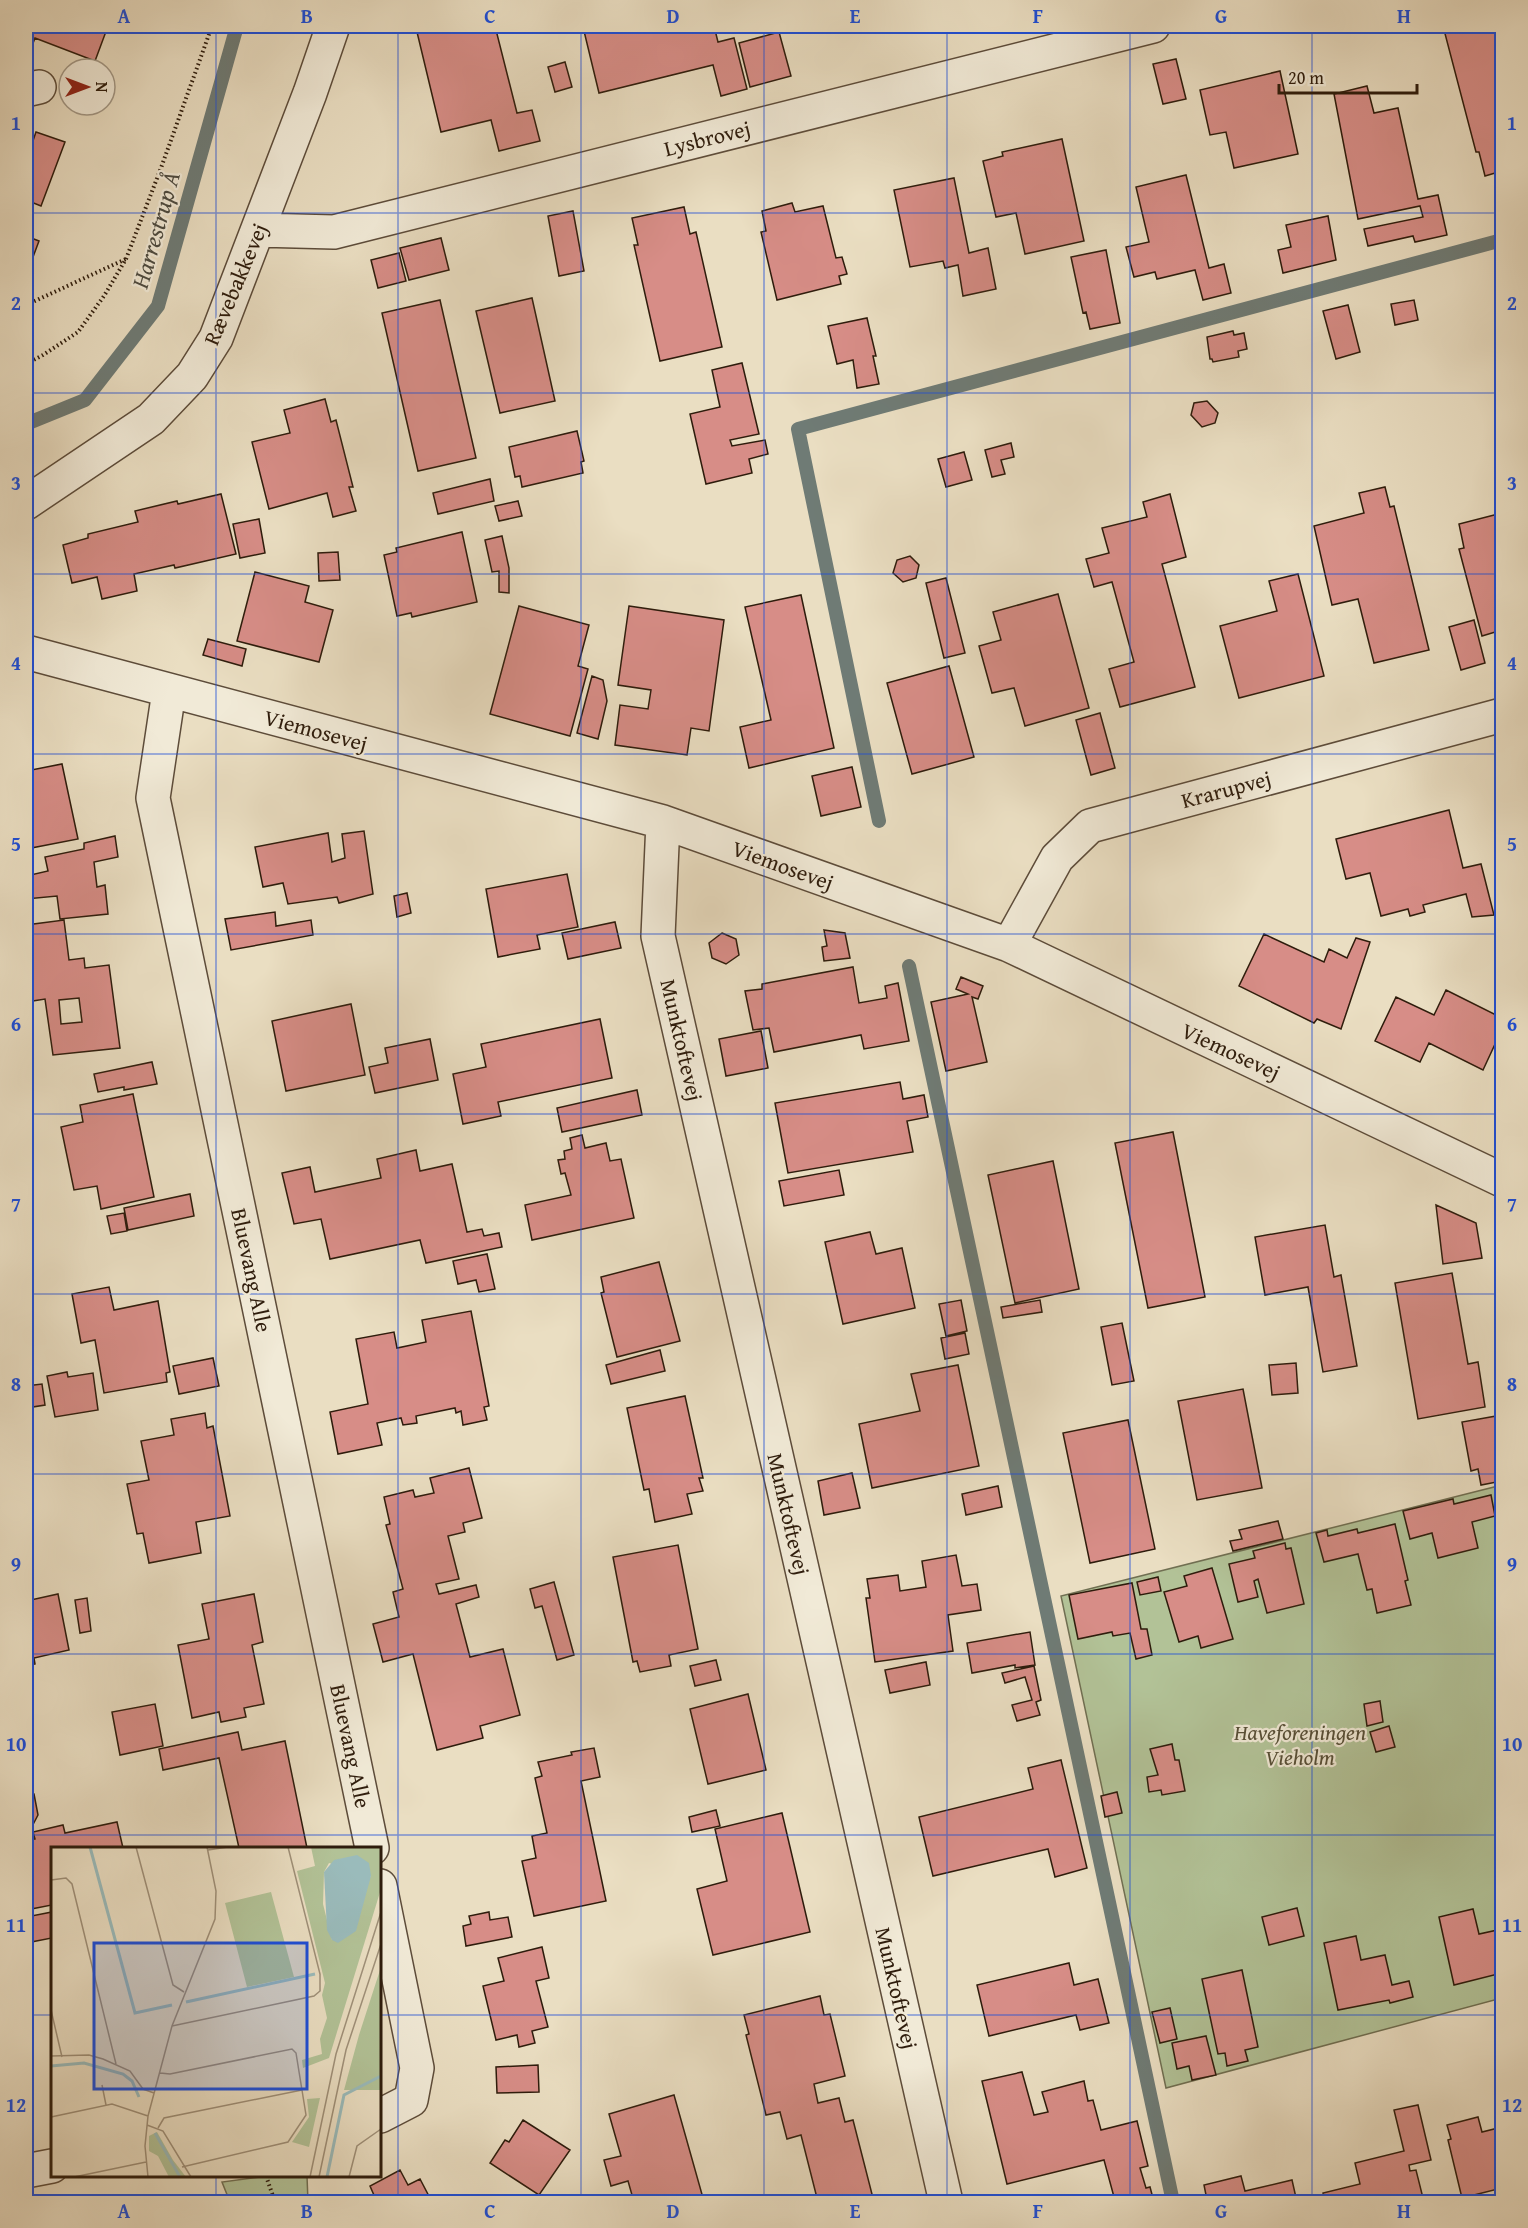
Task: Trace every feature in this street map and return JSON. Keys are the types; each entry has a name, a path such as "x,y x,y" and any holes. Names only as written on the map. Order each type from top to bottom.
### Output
{"street":[{"name":"Rævebakkevej","path":"26,503 151,419 192,376 216,338 310,93 333,26"},
{"name":"Lysbrovej","path":"258,230 334,232 1153,26"},
{"name":"Viemosevej","path":"26,652 663,822 1008,945 1503,1180"},
{"name":"Bluevang Alle","path":"169,691 153,798 372,1847"},
{"name":"Krarupvej","path":"1008,945 1057,858 1090,826 1503,715"},
{"name":"Munktoftevej","path":"663,822 658,936 946,2202"},
{"path":"381,1891 417,2068 411,2100 381,2115"},
{"path":"26,2171 51,2166"}],"path":[{"path":"26,364 78,332 104,297 126,259 212,26"},
{"path":"26,305 126,259"},
{"path":"267,2177 275,2202"}],"green space":[{"name":"Haveforeningen Vieholm","path":"1502,1485 1502,1998 1166,2088 1061,1596"},
{"path":"260,2177 307,2177 308,2202 230,2202 222,2182"}],"building":[{"path":"26,26 108,26 96,57 85,57 35,38 26,62"},
{"path":"445,26 495,26 517,113 532,110 540,141 499,151 491,120 441,132 417,32"},
{"path":"605,26 714,26 718,42 734,38 747,89 721,96 713,65 599,93 584,31"},
{"path":"1443,26 1494,26 1502,58 1502,171 1485,176 1479,152 1476,152"},
{"path":"779,32 791,76 750,87 739,43"},
{"path":"1176,59 1186,99 1163,104 1153,64"},
{"path":"565,62 572,87 555,92 548,67"},
{"path":"1280,71 1298,154 1234,168 1226,132 1210,135 1200,90"},
{"path":"1367,86 1374,113 1398,108 1418,199 1438,195 1447,235 1415,242 1413,236 1368,246 1364,229 1423,217 1420,206 1358,219 1334,94"},
{"path":"36,132 65,142 41,206 26,200 26,161"},
{"path":"1062,139 1084,241 1025,254 1016,213 996,217 983,161 1003,156 1002,152"},
{"path":"1186,175 1209,268 1224,264 1231,293 1203,300 1195,270 1157,279 1155,272 1134,277 1126,247 1149,242 1136,187"},
{"path":"954,178 969,253 988,248 996,289 963,296 958,265 945,268 943,261 910,267 894,190"},
{"path":"792,203 795,212 823,206 836,258 842,257 847,274 839,276 841,284 777,300 761,232 766,231 762,211"},
{"path":"684,207 690,234 696,232 722,347 660,361 634,245 638,245 632,218"},
{"path":"573,211 584,271 559,276 548,216"},
{"path":"1328,216 1336,260 1283,273 1278,250 1291,247 1286,225"},
{"path":"26,236 39,241 33,257 26,254"},
{"path":"441,238 449,270 409,280 400,248"},
{"path":"1106,250 1120,323 1090,329 1086,312 1083,313 1071,257"},
{"path":"399,253 406,281 378,288 371,260"},
{"path":"532,298 555,401 500,413 476,311"},
{"path":"440,300 476,458 418,471 382,313"},
{"path":"1414,300 1418,320 1395,325 1391,304"},
{"path":"1348,305 1360,352 1336,359 1323,311"},
{"path":"867,318 876,356 873,356 879,384 857,388 853,360 837,364 828,326"},
{"path":"1233,331 1234,335 1244,333 1247,349 1238,351 1239,357 1213,362 1210,359 1207,337"},
{"path":"742,363 759,434 730,440 732,446 765,440 768,454 749,459 752,473 706,484 690,414 720,407 712,370"},
{"path":"325,399 331,422 336,420 353,487 349,487 356,511 333,517 327,493 269,509 252,442 290,433 284,410"},
{"path":"1207,401 1218,413 1215,423 1202,427 1191,415 1194,403"},
{"path":"577,431 584,461 581,462 583,473 522,487 520,476 515,477 509,447"},
{"path":"1011,443 1014,457 1001,460 1005,474 992,477 985,450"},
{"path":"964,452 972,480 946,487 938,459"},
{"path":"490,479 494,501 438,514 433,493"},
{"path":"1385,487 1390,507 1394,506 1429,650 1374,663 1358,599 1332,605 1314,526 1364,513 1359,493"},
{"path":"221,494 236,554 175,568 174,565 134,574 137,591 102,599 97,577 72,583 63,545 88,538 88,534 138,522 135,511"},
{"path":"1170,494 1186,557 1162,564 1195,687 1120,707 1109,669 1134,662 1112,582 1094,587 1086,559 1109,553 1102,528 1147,517 1143,502"},
{"path":"518,501 522,516 499,521 495,506"},
{"path":"1502,513 1502,630 1482,636 1459,549 1464,548 1459,524"},
{"path":"259,519 265,553 240,558 233,524"},
{"path":"462,532 477,602 412,617 411,613 397,616 384,555 397,552 396,548"},
{"path":"502,536 509,568 509,593 499,592 499,571 492,572 485,540"},
{"path":"338,552 340,580 319,581 318,553"},
{"path":"910,556 919,565 916,578 903,582 893,573 897,560"},
{"path":"255,572 309,586 305,602 333,610 319,662 237,641"},
{"path":"1298,574 1324,676 1239,698 1220,626 1277,611 1269,581"},
{"path":"946,578 965,653 944,658 926,583"},
{"path":"1058,594 1089,708 1025,726 1014,688 992,693 979,646 1001,640 993,612"},
{"path":"801,595 834,748 749,768 740,727 771,720 745,607"},
{"path":"519,606 589,625 578,666 588,669 570,736 490,714"},
{"path":"629,606 724,620 709,731 691,728 687,755 615,745 620,705 648,709 651,690 618,685"},
{"path":"1474,620 1485,663 1461,670 1449,627"},
{"path":"208,639 246,649 242,666 203,655"},
{"path":"949,666 974,757 912,774 887,683"},
{"path":"592,676 603,680 607,701 598,739 577,733"},
{"path":"1100,713 1115,768 1091,775 1076,720"},
{"path":"62,764 78,839 26,849 26,771"},
{"path":"852,767 861,807 821,816 812,776"},
{"path":"1449,810 1463,868 1481,864 1494,915 1472,917 1466,894 1423,905 1425,912 1410,916 1408,909 1381,916 1370,873 1346,879 1336,839"},
{"path":"364,831 373,894 339,903 337,897 288,904 283,883 263,887 255,847 328,833 332,862 345,858 342,834"},
{"path":"115,836 118,857 94,862 97,887 105,885 108,914 60,919 57,896 26,899 26,876 48,871 45,857 84,849 84,843"},
{"path":"567,874 578,927 537,935 540,949 498,957 486,889"},
{"path":"407,893 411,913 397,917 394,896"},
{"path":"275,912 276,926 311,920 313,935 231,950 225,919"},
{"path":"64,920 69,960 84,958 85,968 109,965 120,1048 53,1055 45,999 26,1002 26,925","holes":["79,998 82,1022 61,1024 59,1000"]},
{"path":"615,922 621,948 568,959 562,933"},
{"path":"824,930 845,933 850,958 824,961 822,947 827,946"},
{"path":"722,933 736,939 739,955 726,964 712,958 709,943"},
{"path":"1264,934 1324,962 1329,949 1347,958 1356,938 1370,942 1341,1029 1317,1019 1314,1023 1239,986"},
{"path":"853,967 859,1003 887,998 885,986 898,983 909,1041 864,1049 861,1035 774,1052 769,1028 753,1030 745,991 762,989 762,984"},
{"path":"961,977 983,986 978,999 972,997 987,1062 946,1071 931,1002 968,994 956,989"},
{"path":"1446,990 1502,1018 1502,1029 1483,1070 1429,1043 1420,1062 1375,1041 1396,997 1434,1015"},
{"path":"351,1004 365,1075 286,1091 272,1021"},
{"path":"600,1019 612,1078 498,1102 501,1116 463,1124 453,1074 486,1067 481,1044"},
{"path":"761,1031 768,1068 726,1076 719,1039"},
{"path":"430,1039 438,1080 375,1093 369,1067 388,1063 385,1048"},
{"path":"152,1062 157,1084 98,1092 94,1074"},
{"path":"900,1082 903,1099 924,1095 928,1117 907,1121 913,1152 788,1173 775,1103"},
{"path":"637,1090 642,1115 562,1132 557,1108"},
{"path":"133,1094 154,1197 101,1209 97,1186 74,1190 61,1127 83,1122 80,1105"},
{"path":"1173,1132 1205,1297 1148,1308 1115,1143"},
{"path":"582,1135 585,1148 606,1143 610,1161 621,1159 634,1218 532,1240 525,1205 571,1195 565,1173 561,1174 558,1160 565,1159 564,1151 572,1149 570,1138"},
{"path":"416,1150 420,1171 452,1164 467,1232 482,1229 484,1236 499,1233 502,1247 426,1263 420,1240 330,1259 321,1219 294,1224 282,1173 310,1167 315,1192 381,1178 377,1159"},
{"path":"1053,1161 1079,1289 1015,1303 988,1175"},
{"path":"839,1170 844,1195 784,1206 779,1181"},
{"path":"190,1194 194,1216 128,1230 124,1208"},
{"path":"1436,1205 1476,1223 1482,1258 1443,1264"},
{"path":"124,1213 127,1231 111,1234 107,1216"},
{"path":"1325,1225 1334,1277 1341,1275 1357,1366 1323,1372 1308,1287 1265,1295 1255,1237"},
{"path":"870,1232 876,1254 902,1248 915,1308 843,1324 825,1242"},
{"path":"487,1254 495,1289 479,1292 476,1280 458,1284 453,1261"},
{"path":"659,1262 680,1341 617,1357 601,1293 604,1292 601,1277"},
{"path":"1452,1273 1468,1364 1478,1362 1485,1407 1418,1419 1395,1283"},
{"path":"109,1287 114,1310 158,1301 170,1372 166,1373 167,1382 104,1393 95,1340 81,1343 72,1294"},
{"path":"961,1300 967,1331 946,1336 939,1304"},
{"path":"1040,1300 1042,1312 1003,1318 1001,1307"},
{"path":"471,1311 489,1406 484,1407 487,1420 463,1425 461,1411 456,1413 455,1408 416,1416 417,1423 403,1425 401,1418 377,1423 382,1445 338,1454 330,1412 368,1404 356,1339 394,1332 397,1348 426,1342 422,1320"},
{"path":"1122,1323 1134,1381 1112,1385 1101,1327"},
{"path":"965,1333 969,1354 945,1359 941,1338"},
{"path":"660,1350 665,1371 611,1384 606,1365"},
{"path":"213,1358 219,1386 179,1394 173,1366"},
{"path":"1296,1363 1298,1393 1272,1395 1269,1365"},
{"path":"958,1365 979,1466 872,1488 859,1424 920,1411 911,1374"},
{"path":"67,1372 68,1377 93,1373 98,1410 55,1417 47,1376"},
{"path":"42,1384 45,1405 26,1408 26,1386"},
{"path":"1243,1389 1262,1488 1197,1500 1178,1401"},
{"path":"685,1396 703,1478 699,1478 703,1491 687,1494 692,1514 655,1522 649,1489 644,1490 627,1408"},
{"path":"205,1413 207,1428 213,1426 230,1516 196,1522 201,1553 149,1563 143,1533 137,1534 127,1484 149,1480 141,1441 174,1435 171,1419"},
{"path":"1502,1415 1502,1481 1481,1485 1478,1469 1471,1471 1462,1422"},
{"path":"1128,1420 1155,1549 1090,1563 1063,1433"},
{"path":"469,1468 482,1518 463,1523 465,1532 448,1536 459,1579 436,1584 439,1594 476,1585 479,1597 456,1604 470,1657 503,1649 520,1715 480,1726 483,1738 437,1750 413,1654 383,1662 373,1624 399,1617 393,1592 403,1589 386,1525 390,1524 384,1497 413,1490 415,1497 434,1493 430,1478"},
{"path":"852,1473 860,1508 824,1515 818,1481"},
{"path":"998,1486 1002,1507 966,1515 962,1494"},
{"path":"1491,1495 1495,1516 1472,1522 1478,1548 1438,1558 1432,1533 1410,1539 1403,1511 1453,1499 1454,1504"},
{"path":"1278,1521 1283,1539 1233,1551 1230,1541 1242,1539 1239,1530"},
{"path":"1395,1524 1408,1580 1405,1581 1411,1605 1377,1613 1372,1589 1367,1590 1358,1554 1324,1562 1316,1533 1327,1530 1328,1536 1357,1529 1358,1533"},
{"path":"1285,1543 1286,1549 1291,1548 1304,1604 1267,1613 1258,1579 1254,1581 1258,1597 1238,1602 1229,1564 1255,1558 1253,1551"},
{"path":"678,1545 698,1649 669,1655 671,1666 640,1672 637,1661 633,1662 613,1557"},
{"path":"956,1555 962,1586 977,1584 981,1610 948,1615 953,1651 875,1662 866,1598 870,1598 867,1579 898,1575 900,1591 926,1587 922,1561"},
{"path":"1212,1568 1233,1639 1201,1648 1198,1636 1179,1642 1164,1592 1187,1586 1184,1576"},
{"path":"1158,1577 1161,1591 1140,1595 1137,1582"},
{"path":"554,1582 574,1655 557,1660 542,1606 535,1608 530,1589"},
{"path":"1132,1583 1141,1629 1147,1629 1152,1655 1136,1659 1130,1633 1113,1636 1112,1632 1078,1639 1069,1595"},
{"path":"58,1594 69,1650 34,1658 35,1664 26,1666 26,1601"},
{"path":"254,1594 263,1642 252,1645 264,1704 244,1708 246,1717 221,1722 219,1712 192,1718 178,1645 209,1639 202,1604"},
{"path":"87,1598 91,1631 80,1633 75,1600"},
{"path":"1030,1632 1035,1665 1015,1668 1015,1665 972,1673 967,1643"},
{"path":"716,1660 721,1680 695,1686 690,1666"},
{"path":"926,1662 930,1685 890,1693 885,1670"},
{"path":"1034,1666 1041,1700 1036,1702 1040,1715 1017,1721 1012,1705 1032,1700 1025,1677 1005,1683 1002,1673"},
{"path":"748,1694 766,1770 708,1784 690,1709"},
{"path":"1380,1701 1383,1722 1367,1726 1364,1704"},
{"path":"155,1704 163,1746 120,1755 112,1712"},
{"path":"1389,1726 1395,1747 1376,1752 1370,1732"},
{"path":"238,1732 242,1750 285,1741 307,1847 239,1847 219,1758 163,1770 159,1749"},
{"path":"1172,1744 1175,1760 1179,1760 1185,1791 1162,1795 1161,1790 1149,1792 1147,1777 1158,1775 1150,1749"},
{"path":"594,1748 600,1777 581,1781 606,1901 534,1916 522,1861 536,1858 532,1836 547,1833 535,1778 542,1776 538,1762"},
{"path":"1061,1760 1087,1868 1055,1877 1048,1849 933,1876 919,1817 1033,1789 1028,1768"},
{"path":"1117,1792 1122,1813 1105,1817 1101,1796"},
{"path":"34,1794 38,1815 26,1838 26,1795"},
{"path":"716,1810 720,1826 692,1832 689,1817"},
{"path":"782,1813 810,1932 713,1955 697,1889 727,1881 715,1829"},
{"path":"117,1822 123,1847 51,1847 51,1905 26,1910 26,1841 35,1839 33,1832 63,1825 65,1833"},
{"path":"1297,1908 1304,1936 1269,1945 1262,1917"},
{"path":"1473,1909 1479,1934 1502,1929 1502,1973 1454,1985 1439,1917"},
{"path":"51,1912 51,1938 26,1943 26,1917"},
{"path":"489,1912 490,1920 508,1917 512,1937 466,1946 463,1926 471,1924 469,1916"},
{"path":"1356,1936 1361,1960 1385,1955 1392,1985 1409,1981 1413,1997 1390,2003 1389,2000 1338,2010 1324,1943"},
{"path":"542,1947 549,1978 536,1981 548,2027 532,2031 535,2043 519,2047 517,2035 496,2040 483,1986 504,1981 498,1958"},
{"path":"1069,1963 1074,1985 1098,1979 1109,2023 1080,2030 1076,2015 989,2036 977,1985"},
{"path":"1242,1970 1258,2047 1245,2050 1248,2061 1227,2066 1225,2053 1218,2054 1202,1979"},
{"path":"820,1996 824,2015 830,2014 845,2076 814,2084 818,2103 839,2098 845,2122 853,2120 874,2202 818,2202 801,2135 787,2139 780,2112 766,2115 746,2035 749,2034 744,2015"},
{"path":"1170,2008 1177,2039 1160,2043 1152,2012"},
{"path":"1206,2036 1216,2075 1192,2080 1189,2066 1177,2069 1172,2043"},
{"path":"538,2065 539,2092 497,2093 496,2067"},
{"path":"1022,2072 1034,2115 1048,2112 1042,2092 1084,2081 1088,2101 1093,2100 1101,2130 1137,2121 1148,2166 1140,2168 1146,2188 1150,2187 1154,2202 1106,2202 1105,2199 1114,2197 1104,2160 1007,2184 982,2081"},
{"path":"674,2095 703,2198 685,2202 634,2202 628,2181 611,2186 604,2160 621,2156 609,2114"},
{"path":"1418,2105 1431,2160 1409,2165 1410,2171 1416,2170 1424,2202 1325,2202 1323,2193 1360,2184 1355,2163 1404,2151 1394,2110"},
{"path":"1478,2117 1482,2132 1502,2127 1502,2188 1462,2198 1448,2140 1451,2139 1447,2125"},
{"path":"523,2120 570,2150 539,2195 490,2163 505,2140 509,2142"},
{"path":"400,2170 408,2185 420,2179 432,2202 377,2202 370,2186"},
{"path":"1241,2176 1245,2191 1292,2180 1297,2202 1197,2202 1207,2200 1204,2185"}],"waterway":[{"name":"Harrestrup Å","path":"26,424 85,400 158,306 237,26"},
{"path":"879,821 798,429 1502,240"},
{"path":"909,966 1173,2202"}]}
